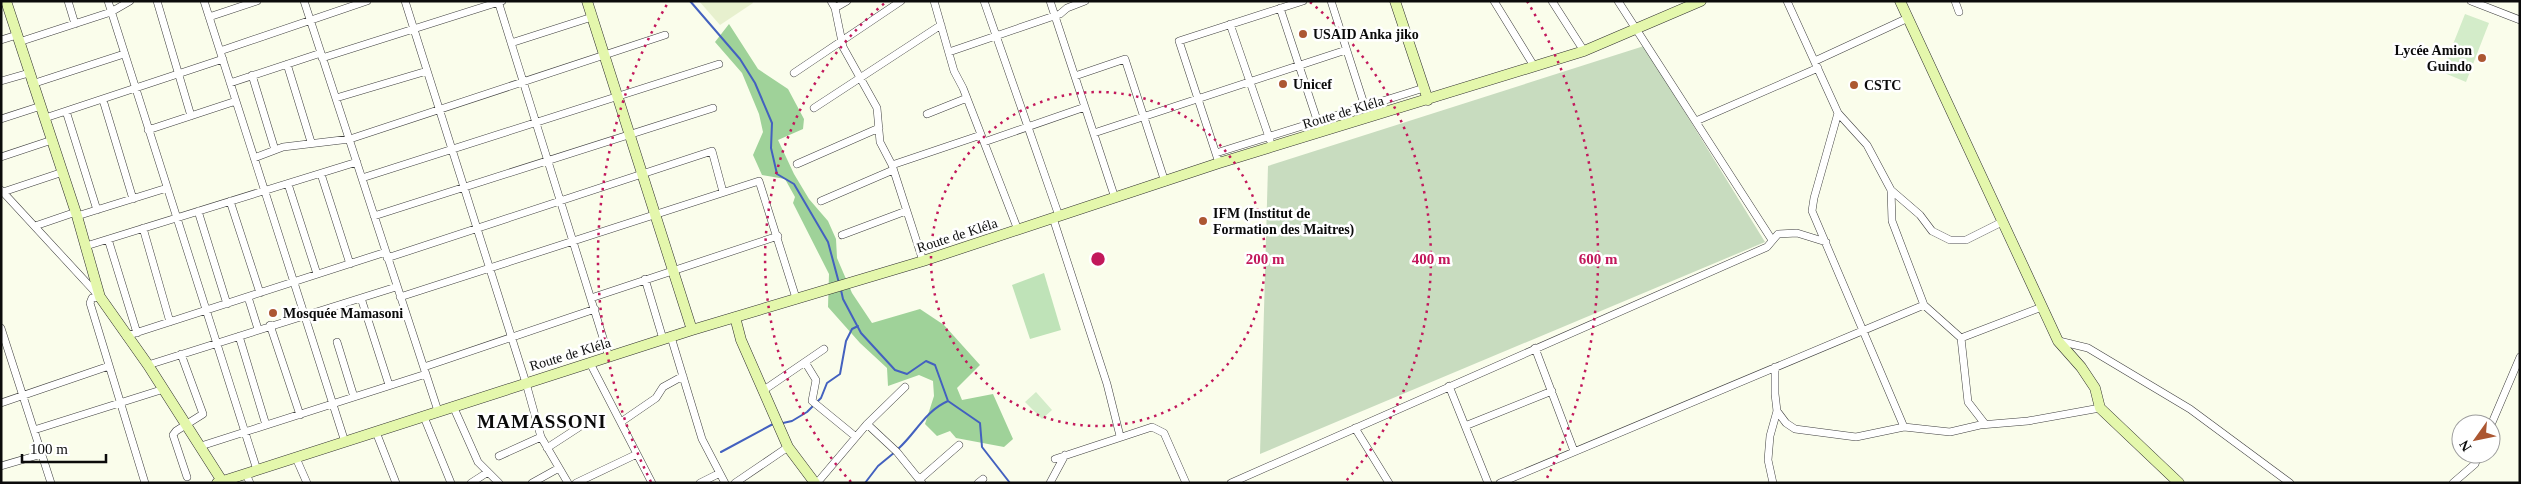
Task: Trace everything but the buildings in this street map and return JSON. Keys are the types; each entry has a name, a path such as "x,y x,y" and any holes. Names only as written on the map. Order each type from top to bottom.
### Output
{"street":[{"path":"6,1 76,214 100,297"},
{"path":"68,1 76,24"},
{"path":"108,1 257,470"},
{"path":"1,40 18,39 76,24 111,12 130,1"},
{"path":"157,1 191,116"},
{"path":"204,1 345,442"},
{"path":"209,17 257,1"},
{"path":"304,1 438,411"},
{"path":"220,51 366,1"},
{"path":"405,1 512,338 541,437 568,483"},
{"path":"587,1 692,330"},
{"path":"831,1 835,8 842,41 877,108 880,142 892,167 922,261"},
{"path":"835,8 847,1"},
{"path":"794,73 901,1"},
{"path":"934,1 954,71 967,98 1018,230"},
{"path":"984,1 1028,127 1107,384 1120,436"},
{"path":"1050,1 1115,198"},
{"path":"949,52 1055,16 1067,8 1085,1"},
{"path":"1303,1 1179,41 1218,158 1268,137 1424,88"},
{"path":"1331,1 1365,108"},
{"path":"1395,1 1428,100"},
{"path":"1494,1 1534,66"},
{"path":"1552,1 1584,50"},
{"path":"1618,1 1638,29 1772,240"},
{"name":"Route de Kléla","path":"220,482 248,478 257,470 453,406 1018,230 1165,182 1218,158 1273,147 1322,133 1584,50 1701,1"},
{"path":"1787,1 1838,113 1867,145 1891,190 1920,215 1932,231 1950,240 1966,240 2002,222"},
{"path":"1900,1 2058,341 2081,367 2095,388 2100,408 2179,483"},
{"path":"1955,1 1959,12"},
{"path":"2471,1 2520,20"},
{"path":"230,83 287,64 413,29 500,2 511,43 610,357"},
{"path":"1280,8 1322,133"},
{"path":"511,43 592,17"},
{"path":"1696,121 1908,18"},
{"path":"1230,24 1273,147"},
{"path":"814,108 941,26"},
{"path":"254,158 275,150 311,142 350,139 665,35"},
{"path":"1094,133 1346,50"},
{"path":"32,84 124,54"},
{"path":"45,118 223,59"},
{"path":"1075,76 1125,59 1165,182"},
{"path":"287,64 311,142"},
{"path":"362,178 451,148 719,64"},
{"path":"336,98 427,71"},
{"path":"1,81 29,73"},
{"path":"252,76 275,150"},
{"path":"927,114 967,98"},
{"path":"102,100 133,199"},
{"path":"148,130 236,102"},
{"path":"1,119 40,106"},
{"path":"821,201 892,167 983,138 1028,127 1085,107"},
{"path":"374,216 713,108"},
{"path":"66,111 97,210"},
{"path":"1838,113 1812,211 1904,427"},
{"path":"797,164 879,128"},
{"path":"1,157 52,140"},
{"path":"126,336 294,281 386,255 712,151 723,192"},
{"path":"86,246 356,162"},
{"path":"62,172 2,191 100,297 188,425 220,482"},
{"path":"321,174 350,264"},
{"path":"400,297 574,242 655,213 759,181 778,236 796,298"},
{"path":"288,184 317,274"},
{"path":"35,226 97,210 167,188"},
{"path":"1891,190 1892,221 1924,305 1961,338 1968,402 1985,424"},
{"path":"230,201 260,293"},
{"path":"198,211 227,304"},
{"path":"842,235 906,211"},
{"path":"143,228 170,322"},
{"path":"1231,483 1768,247 1778,234 1797,232 1826,242"},
{"path":"591,298 778,236"},
{"path":"108,239 137,333"},
{"path":"645,279 683,376 702,439 724,483"},
{"path":"148,365 270,325 396,287"},
{"path":"100,297 92,298 90,303 144,483"},
{"path":"248,297 258,330"},
{"path":"361,298 389,385"},
{"path":"1500,483 1924,305"},
{"path":"1961,338 2042,307"},
{"path":"201,446 389,385 512,338 595,309"},
{"path":"734,317 741,340 788,447 816,483 867,424 906,387"},
{"path":"270,325 300,415"},
{"path":"1,328 4,344 51,483"},
{"path":"239,336 266,425"},
{"path":"2058,341 2088,348 2190,409 2290,483"},
{"path":"337,342 354,397"},
{"path":"1536,348 1574,451"},
{"path":"764,390 824,349"},
{"path":"181,354 202,414 173,435 187,477"},
{"path":"2496,414 2520,357"},
{"path":"805,362 816,380 812,401 856,437"},
{"path":"590,363 652,483"},
{"path":"1,403 109,366"},
{"path":"1775,367 1775,394 1778,411 1786,424 1795,429 1830,436 1856,437 1904,427 1950,432 1985,424 2028,421 2100,408"},
{"path":"620,422 656,398 663,387 683,376"},
{"path":"1449,386 1488,483"},
{"path":"34,430 164,389"},
{"path":"1466,426 1552,391"},
{"path":"453,406 478,462 499,483"},
{"path":"1773,483 1768,460 1770,436 1778,411"},
{"path":"424,416 451,483"},
{"path":"547,448 587,422"},
{"path":"867,424 896,450 921,481 959,445"},
{"path":"1055,459 1152,426 1163,431 1186,483"},
{"path":"1355,428 1389,483"},
{"path":"376,432 396,483"},
{"path":"499,456 541,437"},
{"path":"735,483 788,447"},
{"path":"1,466 42,454"},
{"path":"576,483 637,454"},
{"path":"1050,483 1065,455"},
{"path":"296,458 308,483"},
{"path":"2453,483 2475,464"},
{"path":"532,483 559,468"},
{"path":"471,483 488,472"},
{"path":"700,483 718,474"}],"green space":[{"path":"699,1 752,1 753,3 720,25"},
{"path":"2465,14 2489,23 2466,82 2442,72"},
{"path":"729,24 758,69 788,89 804,119 803,129 778,140 794,174 809,199 828,221 836,239 837,258 852,293 872,323 920,309 944,325 980,365 957,388 962,400 993,394 1013,439 1004,447 956,438 950,431 937,436 925,424 934,396 933,381 919,375 888,386 887,368 860,343 828,307 829,274 793,203 795,197 785,179 762,175 753,155 763,132 759,114 742,73 715,42"},
{"path":"1644,46 1765,242 1260,454 1268,166"},
{"path":"1044,273 1061,330 1030,339 1012,285"},
{"path":"1036,392 1052,410 1042,419 1025,402"}],"waterway":[{"path":"690,1 740,59 755,83 772,123 771,148 777,174 794,184 828,242 839,283"},
{"path":"841,290 843,299 861,333 895,370 907,374 926,361 935,365 948,401 980,423 982,447 1010,483"},
{"path":"783,423 792,421 807,412 821,398 827,383 840,374 846,341 852,329 858,326"},
{"path":"898,449 933,410 948,401"},
{"path":"721,452 773,424"},
{"path":"865,483 878,466 895,452"}],"place":[{"name":"USAID Anka jiko","path":"1303,34"},
{"name":"Lycée Amion Guindo","path":"2482,58"},
{"name":"Unicef","path":"1283,84"},
{"name":"CSTC","path":"1854,85"},
{"name":"IFM (Institut de Formation des Maitres)","path":"1203,221"},
{"name":"Mosquée Mamasoni","path":"273,313"}],"district":[{"name":"MAMASSONI","path":"542,421"}]}
